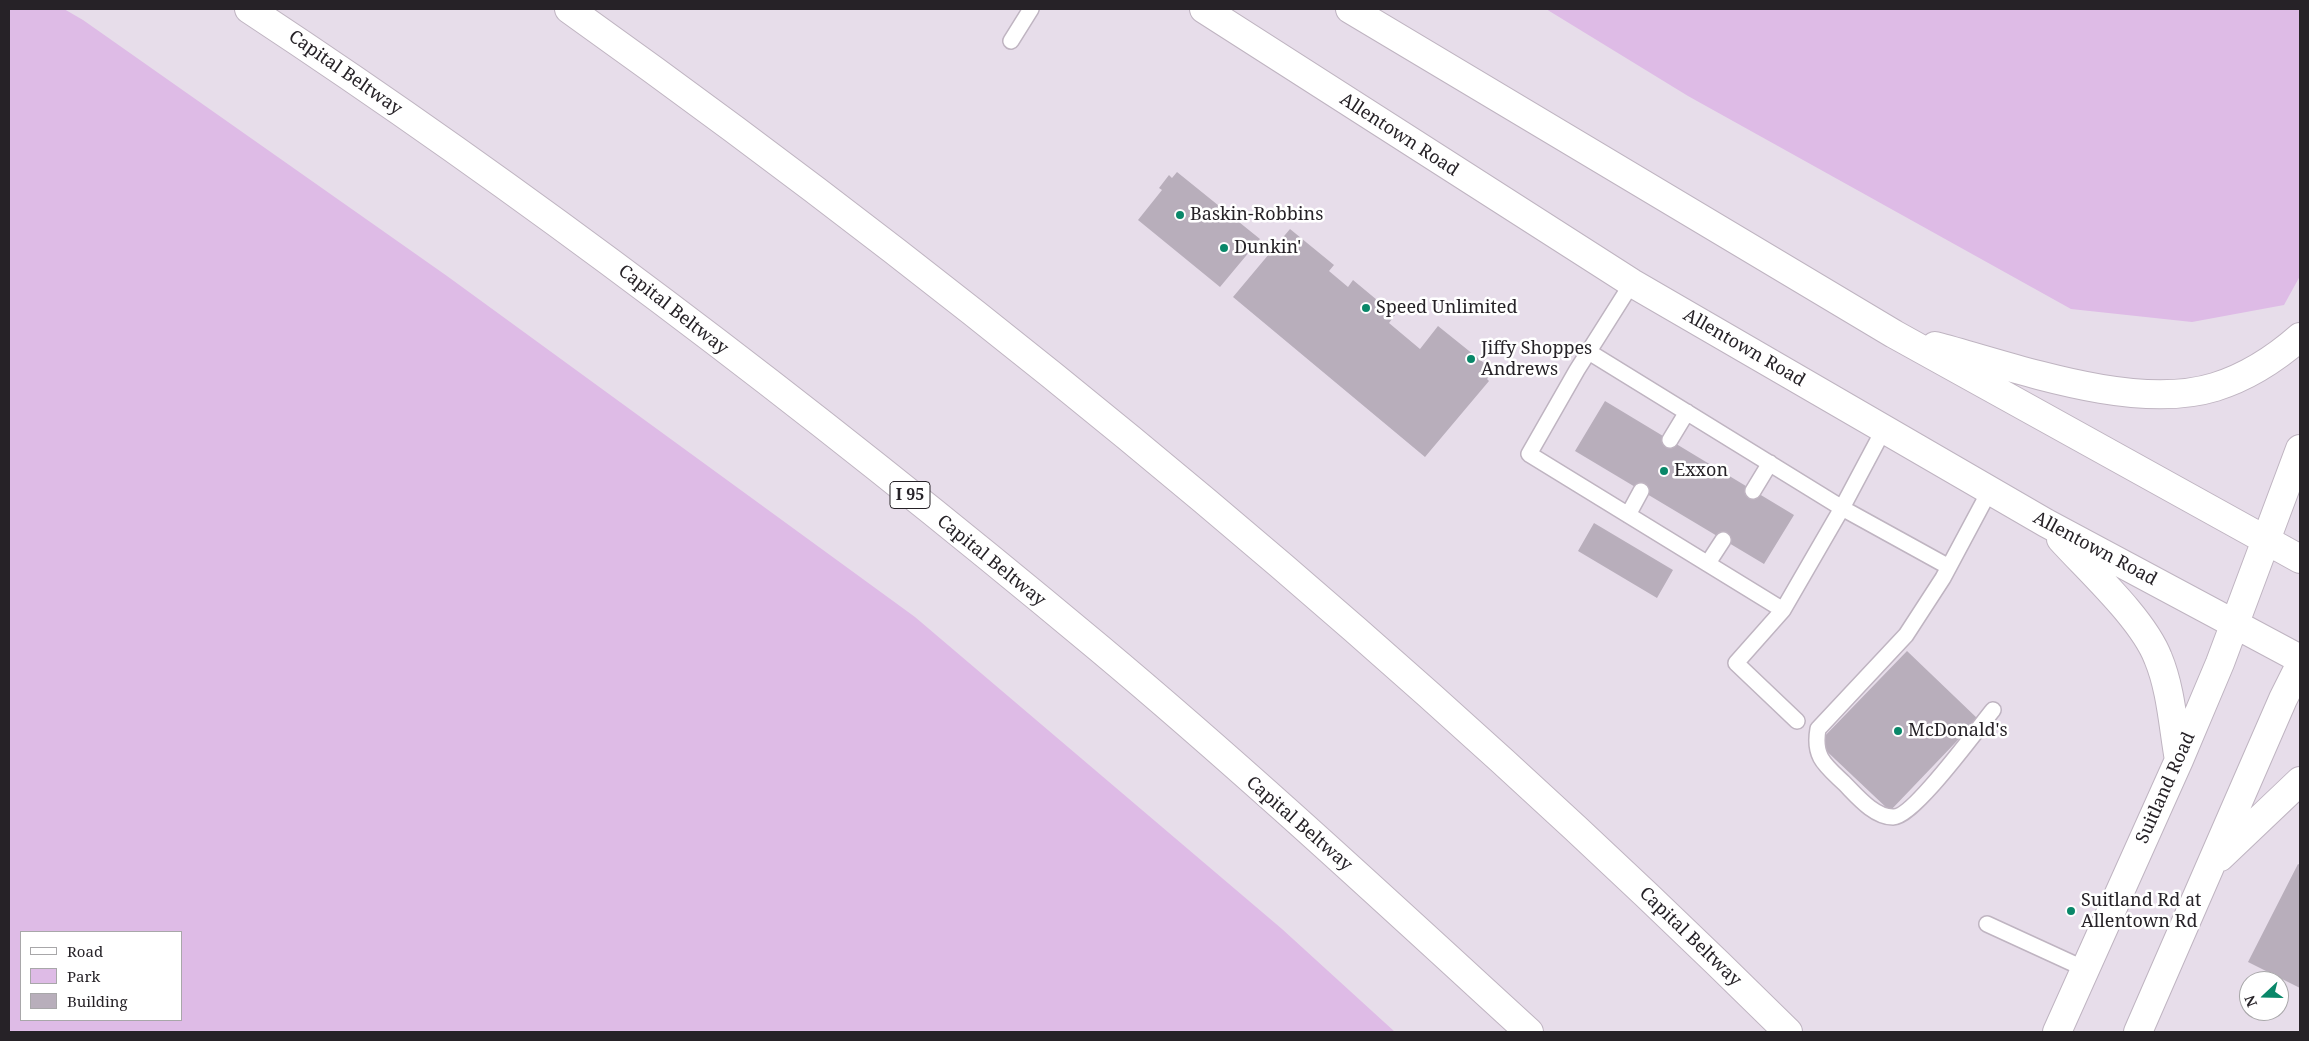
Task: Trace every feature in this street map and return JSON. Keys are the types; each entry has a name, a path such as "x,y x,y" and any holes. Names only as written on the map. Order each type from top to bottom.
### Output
{"main road":[{"name":"Capital Beltway","path":"250,9 336,66 590,246 849,445 1100,649 1330,850 1529,1032"},
{"name":"Capital Beltway","path":"569,9 718,115 906,260 1223,515 1455,717 1689,934 1788,1032"},
{"name":"Allentown Road","path":"1204,9 1632,283 2046,523 2300,659"},
{"path":"1350,9 1894,334 2300,559"},
{"path":"1894,334 2088,386 2156,395 2184,393 2215,387 2266,364 2300,337"},
{"name":"Suitland Road","path":"2057,1032 2179,760 2235,623 2300,449"},
{"path":"2046,523 2136,621 2148,639 2158,658 2164,677 2179,760"},
{"path":"2138,1032 2283,699 2300,665"},
{"path":"2212,865 2300,781"}],"lane":[{"path":"1011,40 1031,9"},
{"path":"1632,283 1529,454 1783,610"},
{"path":"1589,352 1946,572"},
{"path":"1670,440 1687,412"},
{"path":"1797,721 1736,663 1783,610 1842,508 1884,429"},
{"path":"1753,490 1770,463"},
{"path":"1990,490 1946,572 1906,635 1818,729 1816,744 1820,758 1860,800 1882,816 1896,818 1907,812 1927,791 1972,739 1993,710"},
{"path":"1628,515 1642,491"},
{"path":"1708,563 1722,540"},
{"path":"1987,924 2085,968"}],"green space":[{"path":"9,9 64,9 83,20 447,276 915,617 1282,929 1395,1032 9,1032"},
{"path":"1546,9 2299,9 2300,276 2284,305 2192,322 2071,309 1688,96"}],"building":[{"path":"1177,172 1260,239 1220,287 1138,220 1162,190 1159,188 1169,175 1172,178"},
{"path":"1290,229 1334,265 1329,271 1348,287 1353,280 1395,315 1389,323 1420,349 1438,326 1494,371 1487,379 1489,381 1425,457 1233,297"},
{"name":"Exxon","path":"1605,401 1794,515 1764,564 1575,451"},
{"path":"1594,523 1673,570 1657,598 1578,551"},
{"name":"McDonald's","path":"1907,651 1978,719 1890,811 1818,743"},
{"path":"2298,864 2300,865 2300,988 2289,982 2289,971 2266,971 2248,962"}],"place":[{"name":"Baskin-Robbins","path":"1180,215"},
{"name":"Dunkin'","path":"1224,248"},
{"name":"Speed Unlimited","path":"1366,308"},
{"name":"Jiffy Shoppes Andrews","path":"1471,359"},
{"name":"Exxon","path":"1664,471"},
{"name":"McDonald's","path":"1898,731"},
{"name":"Suitland Rd at Allentown Rd","path":"2071,911"}]}
